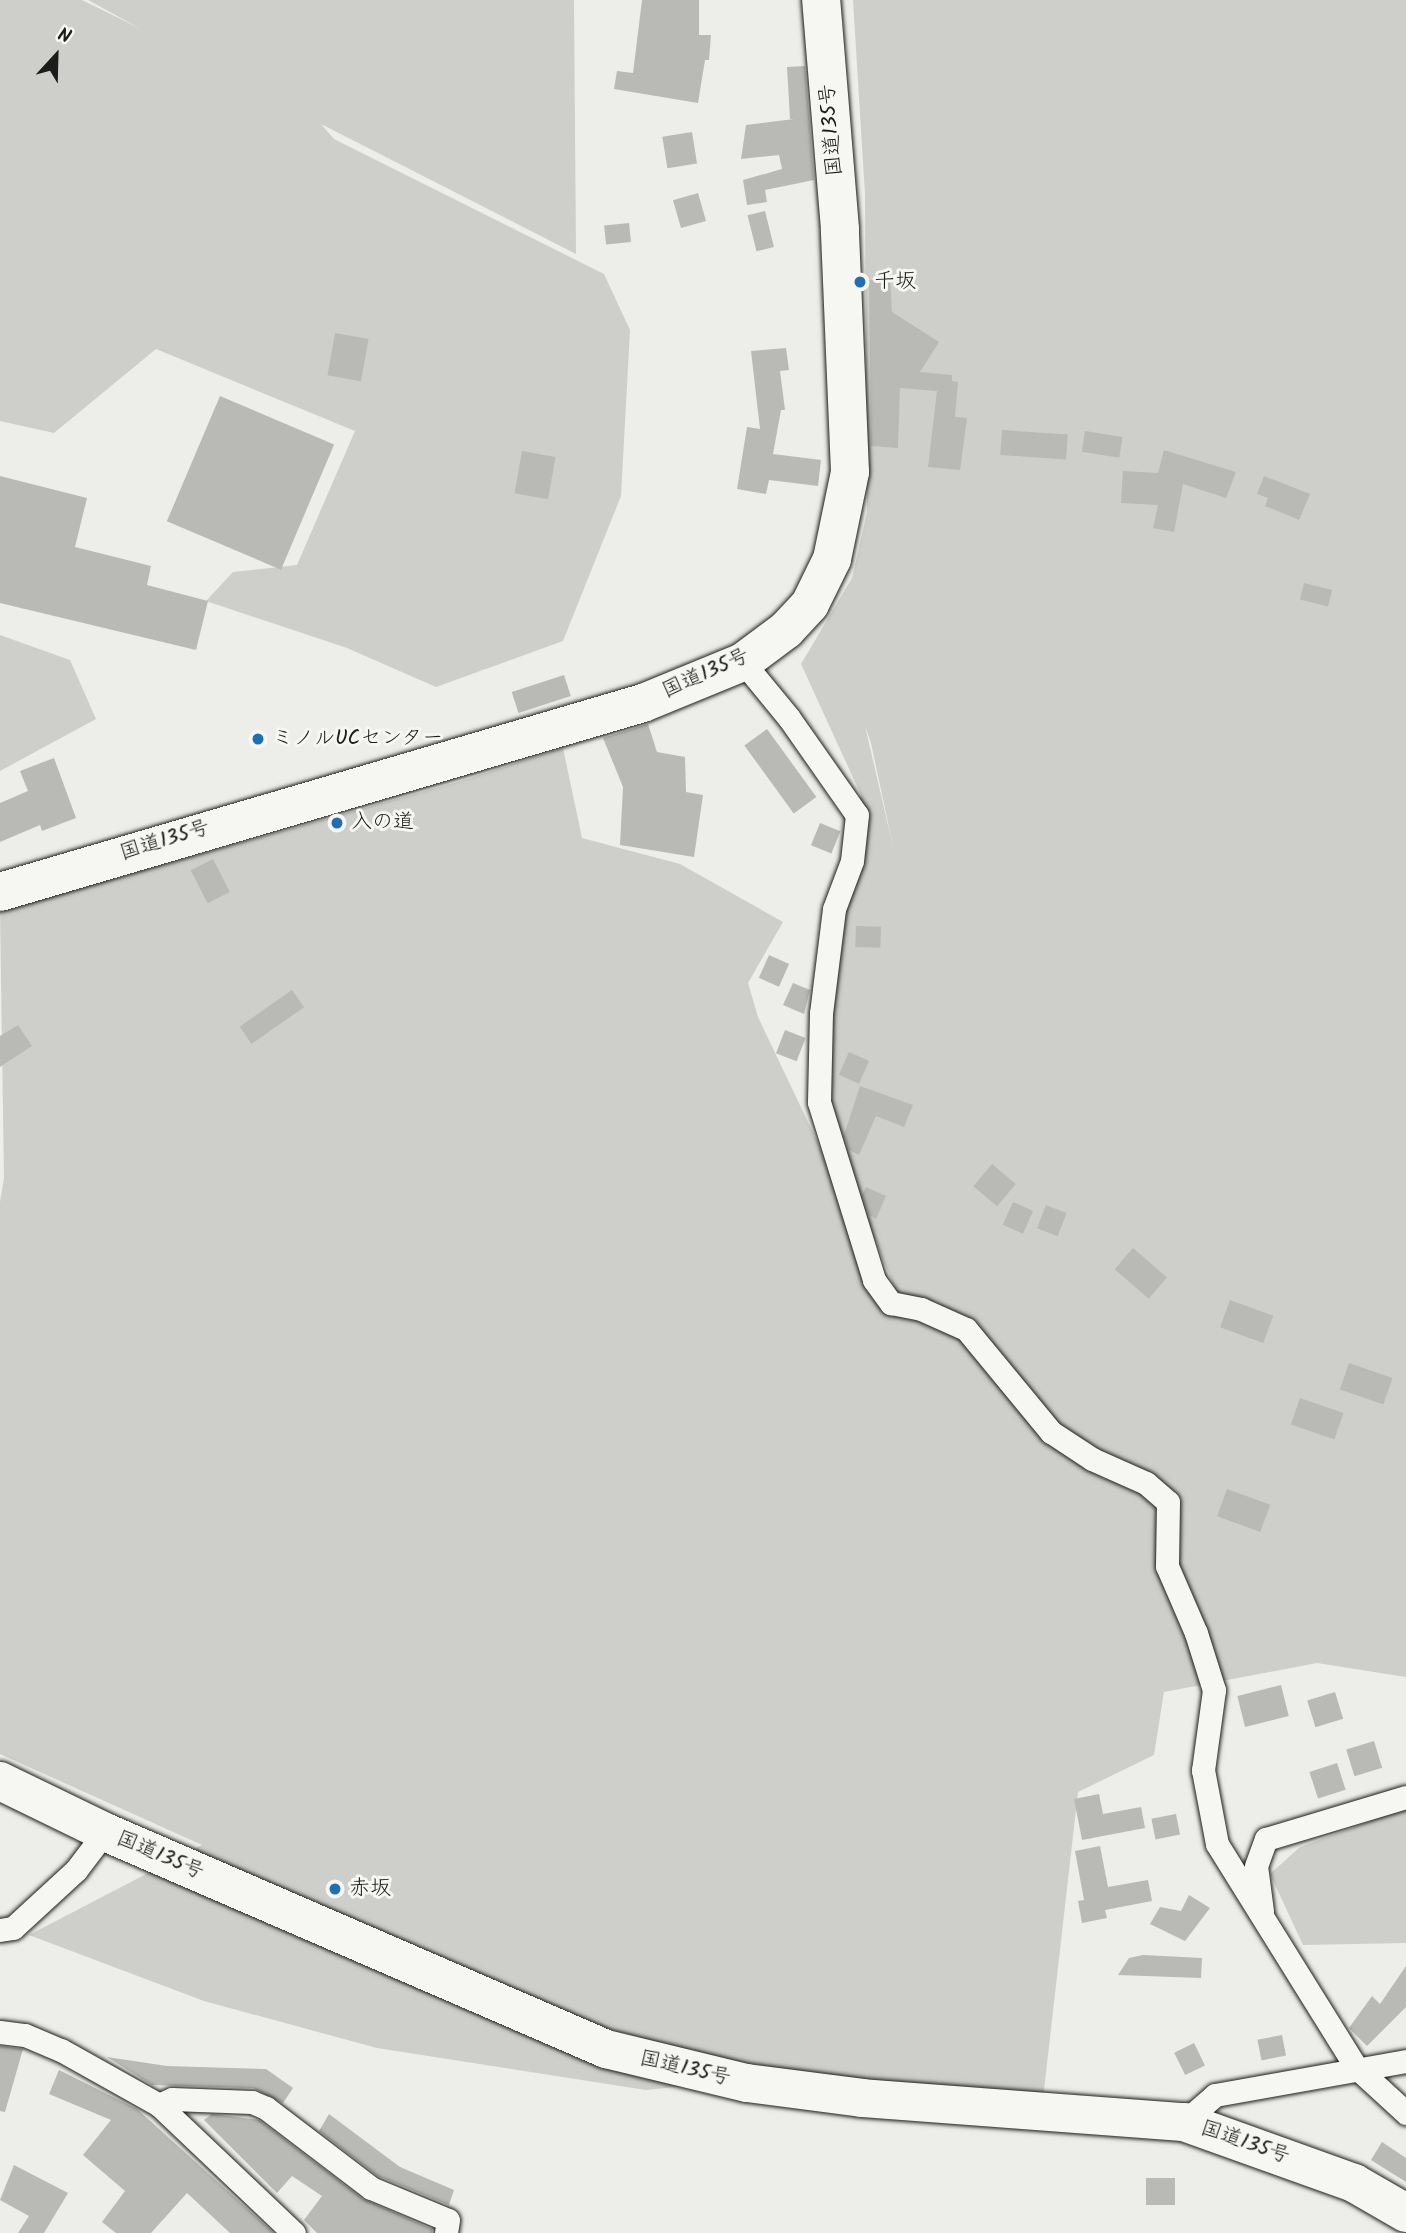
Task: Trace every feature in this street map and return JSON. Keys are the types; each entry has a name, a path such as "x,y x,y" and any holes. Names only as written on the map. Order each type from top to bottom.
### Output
{"highway":[{"name":"国道135号","path":"0,892 643,702 743,662 786,630 810,604 832,559 850,472 840,229 821,0"},
{"name":"国道135号","path":"0,1781 105,1832 606,2049 666,2067 862,2098 1184,2122 1354,2183 1406,2213"}],"street":[{"path":"743,662 789,718 857,816 852,861 832,923 821,1013 819,1102 874,1280 891,1303 920,1309 966,1329 1051,1432 1092,1459 1146,1483 1168,1502 1167,1566 1196,1633 1214,1690 1203,1770 1217,1844 1356,2067 1406,2113"},
{"path":"1263,1920 1256,1866 1266,1839 1406,1797"},
{"path":"0,1930 13,1928 76,1871 105,1832"},
{"path":"0,2032 25,2035 61,2050 159,2105 294,2233"},
{"path":"1184,2122 1215,2095 1356,2067 1406,2060"},
{"path":"159,2105 172,2099 252,2102 266,2108 371,2188 448,2220 446,2233"}],"shaded area":[{"path":"0,0 82,0 141,29 88,0 574,0 576,254 321,124 334,139 604,274 630,330 621,496 563,641 436,687 347,648 206,601 233,572 297,565 355,431 156,349 54,433 0,421"},
{"path":"853,0 1406,0 1406,1677 1317,1663 1164,1692 1154,1755 1078,1792 1043,2099 812,2073 646,2090 377,2048 204,2001 29,1935 202,1845 0,1754 0,1202 4,1178 0,911 461,781 563,748 582,838 680,864 783,922 748,983 758,1017 859,1229 874,1280 896,1291 864,1213 832,1112 825,977 836,882 861,795 801,664 852,578 867,512 865,195","holes":["865,726 871,743 894,851"]},
{"path":"0,635 70,660 96,719 0,771"},
{"path":"1406,1808 1406,1943 1303,1945 1270,1874 1300,1847"}],"building":[{"path":"642,0 699,0 699,35 711,35 709,60 705,60 698,103 614,89 617,71 633,73"},
{"path":"805,66 814,180 765,190 767,202 747,205 743,180 782,169 779,155 741,159 746,125 794,119 790,119 787,67"},
{"path":"692,132 697,164 667,168 662,137"},
{"path":"698,193 706,221 681,228 673,200"},
{"path":"765,211 774,247 756,251 748,215"},
{"path":"629,223 631,242 606,245 604,226"},
{"path":"890,279 892,312 939,342 920,372 952,375 952,381 958,382 955,417 967,418 960,470 928,467 937,391 900,388 898,448 871,446 869,280"},
{"path":"335,333 368,339 361,381 328,375"},
{"path":"786,348 789,370 780,371 785,410 781,410 773,454 821,460 818,486 769,480 766,494 737,489 747,427 760,429 751,351"},
{"path":"220,396 334,444 281,570 167,521"},
{"path":"1002,430 1068,435 1066,460 1000,455"},
{"path":"1085,431 1123,437 1119,458 1082,452"},
{"path":"1164,450 1236,472 1226,498 1183,484 1174,532 1153,528 1158,505 1121,503 1123,471 1158,473"},
{"path":"522,451 555,457 548,499 515,493"},
{"path":"0,476 87,498 75,547 151,566 147,585 208,601 196,650 0,603"},
{"path":"1264,476 1310,494 1299,520 1265,506 1268,498 1257,494"},
{"path":"1304,583 1332,590 1328,607 1300,599"},
{"path":"564,675 571,696 518,713 512,692"},
{"path":"648,724 657,752 685,757 686,792 703,795 694,857 620,845 623,787 603,738"},
{"path":"767,729 816,797 794,813 744,745"},
{"path":"54,758 76,818 42,831 40,825 0,842 0,803 28,791 20,771"},
{"path":"820,823 840,831 831,853 811,845"},
{"path":"213,859 230,892 208,903 191,870"},
{"path":"856,926 881,927 880,948 855,947"},
{"path":"769,955 789,964 779,987 759,978"},
{"path":"793,983 810,990 804,1014 783,1005"},
{"path":"292,990 304,1007 252,1044 240,1027"},
{"path":"18,1025 32,1046 0,1067 0,1036"},
{"path":"785,1030 806,1038 797,1061 776,1053"},
{"path":"849,1052 869,1061 859,1084 839,1075"},
{"path":"860,1086 913,1105 904,1127 876,1116 859,1155 849,1150 844,1135"},
{"path":"992,1164 1016,1184 997,1206 973,1186"},
{"path":"866,1187 886,1196 876,1219 869,1215 862,1195"},
{"path":"1013,1202 1033,1211 1023,1234 1003,1225"},
{"path":"1046,1205 1067,1213 1058,1236 1037,1228"},
{"path":"1133,1248 1167,1278 1149,1299 1115,1269"},
{"path":"1230,1300 1273,1316 1263,1343 1220,1327"},
{"path":"1349,1363 1392,1378 1383,1404 1340,1389"},
{"path":"1300,1398 1343,1413 1334,1439 1291,1424"},
{"path":"1227,1489 1270,1505 1260,1532 1217,1516"},
{"path":"1281,1685 1289,1716 1245,1727 1237,1696"},
{"path":"1335,1692 1343,1719 1315,1727 1307,1700"},
{"path":"1374,1741 1382,1768 1354,1776 1346,1749"},
{"path":"1337,1763 1346,1790 1318,1799 1309,1772"},
{"path":"1099,1794 1103,1814 1141,1807 1145,1828 1082,1840 1074,1799"},
{"path":"1176,1814 1180,1835 1155,1839 1151,1819"},
{"path":"1100,1846 1108,1887 1148,1880 1152,1901 1105,1910 1107,1918 1082,1923 1078,1901 1084,1900 1075,1851"},
{"path":"1189,1895 1210,1908 1185,1941 1150,1924 1160,1907 1181,1911"},
{"path":"1143,1955 1202,1958 1201,1978 1118,1975 1129,1958"},
{"path":"1406,1966 1406,2007 1367,2046 1349,2028 1372,1996 1380,2004"},
{"path":"1282,2035 1286,2056 1261,2060 1257,2040"},
{"path":"1194,2043 1205,2065 1185,2075 1174,2053"},
{"path":"0,2046 23,2049 5,2112 0,2111"},
{"path":"107,2057 167,2066 266,2069 293,2088 283,2103 253,2088 152,2085"},
{"path":"59,2070 137,2109 274,2233 230,2233 187,2193 151,2233 116,2233 102,2222 125,2191 83,2155 111,2120 49,2094"},
{"path":"212,2114 259,2120 363,2199 432,2229 432,2233 317,2233 304,2220 322,2196 292,2176 277,2193 204,2120"},
{"path":"329,2114 400,2167 454,2190 449,2205 378,2176 319,2131"},
{"path":"1382,2142 1406,2158 1406,2182 1371,2160"},
{"path":"14,2165 68,2193 44,2233 18,2233 29,2216 0,2200"},
{"path":"1146,2178 1175,2178 1175,2205 1146,2205"}],"place":[{"name":"千坂","path":"860,282"},
{"name":"ミノルUCセンター","path":"258,739"},
{"name":"入の道","path":"337,823"},
{"name":"赤坂","path":"335,1889"}]}
